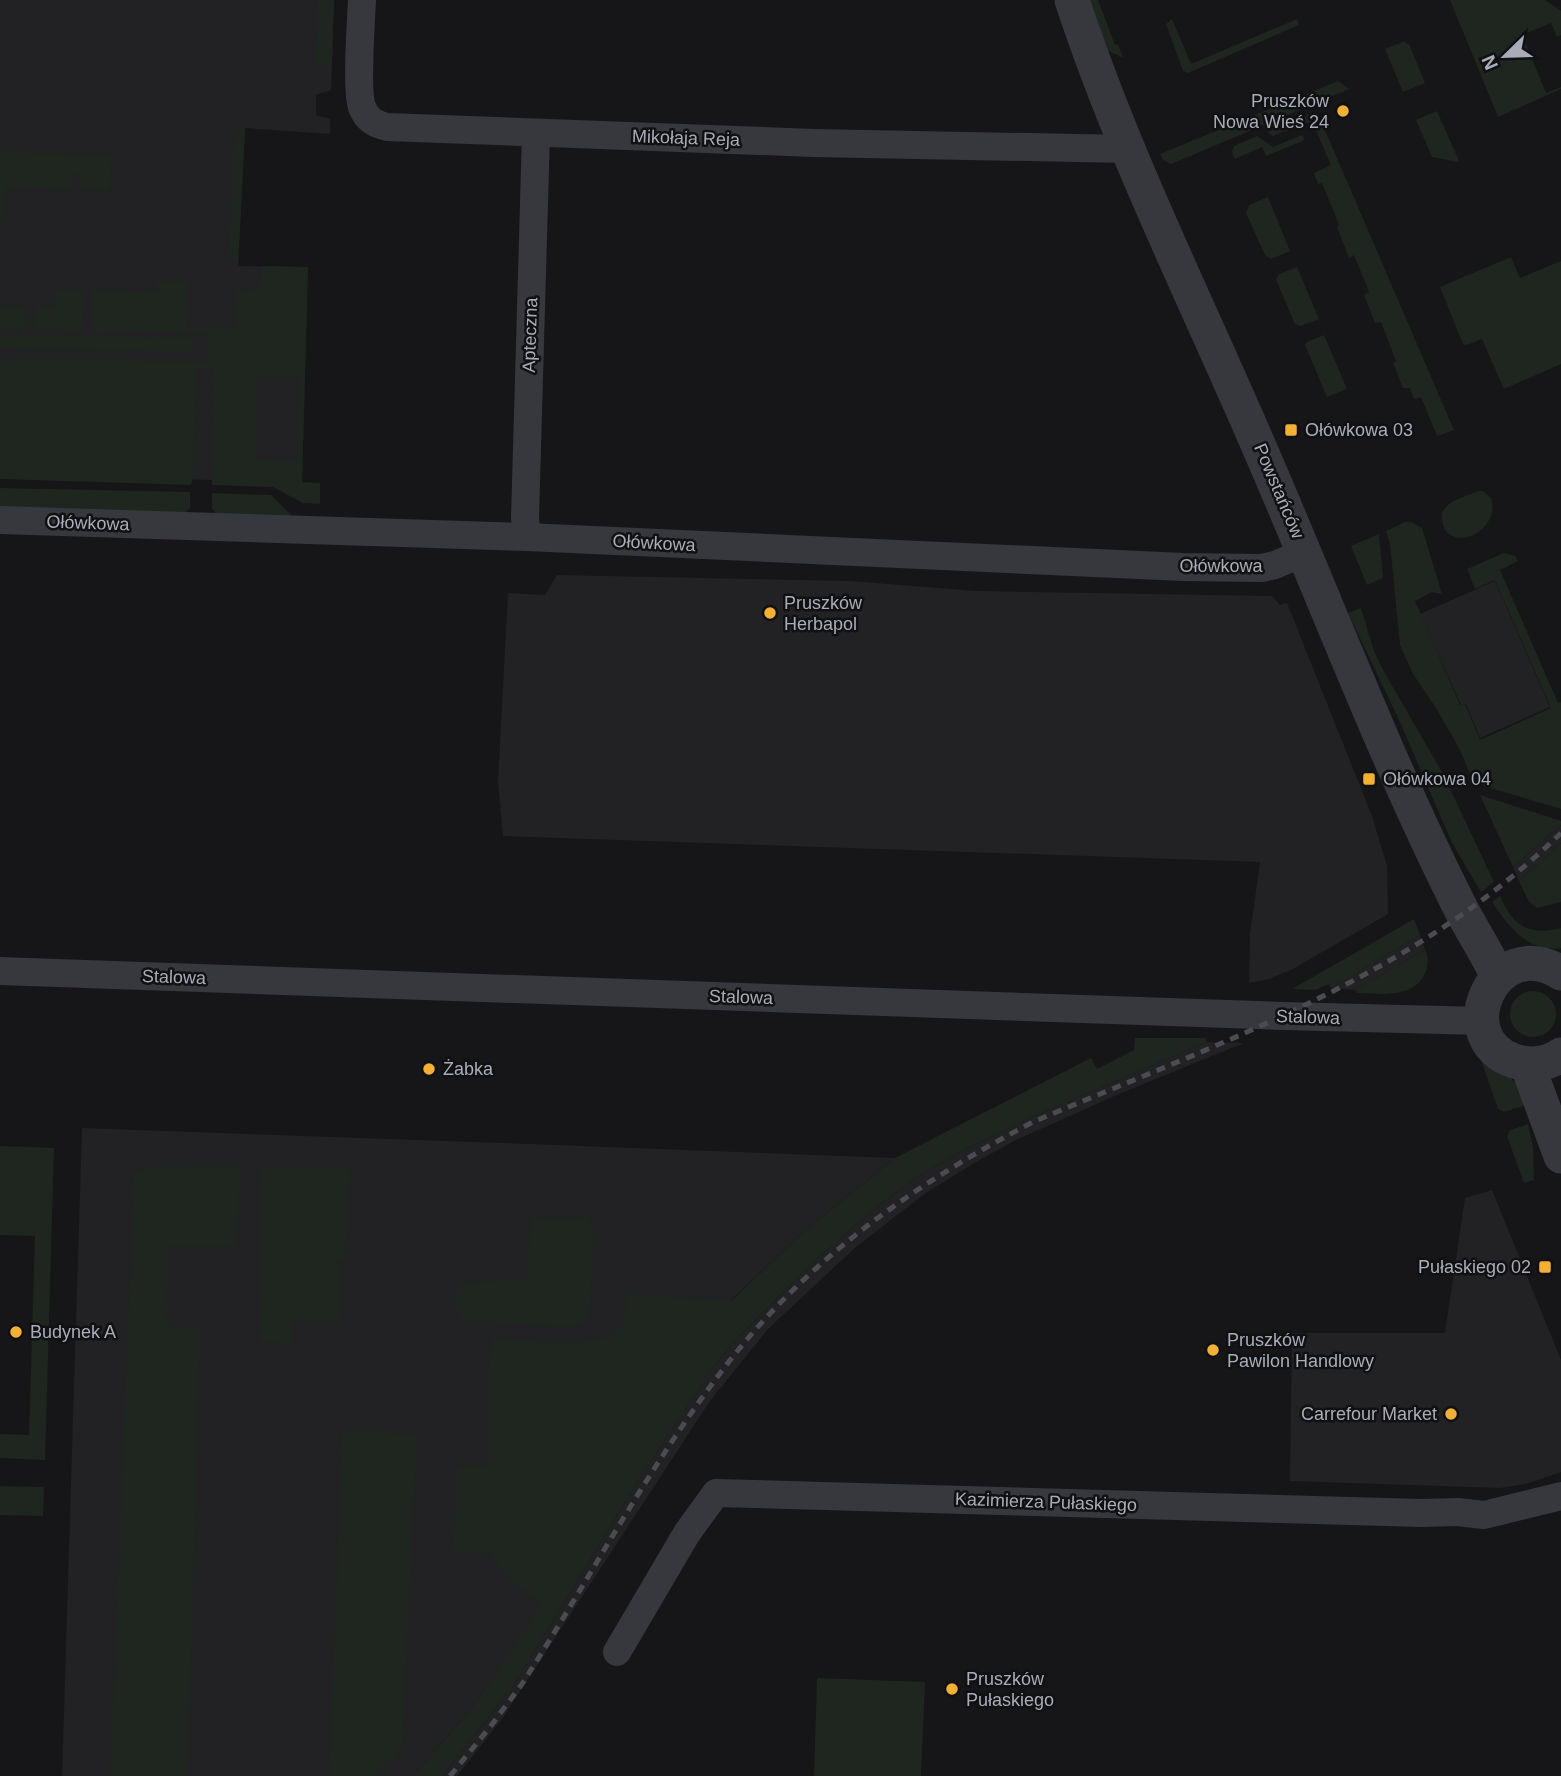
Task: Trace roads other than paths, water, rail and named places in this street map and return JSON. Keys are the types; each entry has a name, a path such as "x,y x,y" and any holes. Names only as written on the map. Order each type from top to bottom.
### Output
{"street":[{"name":"Mikołaja Reja","path":"362,0 360,100 367,117 373,123 387,127 800,142 1127,149"},
{"name":"Powstańców","path":"1072,0 1095,71 1127,149 1305,552 1396,770 1464,914 1498,976"},
{"name":"Apteczna","path":"527,537 525,518 536,133"},
{"name":"Ołówkowa","path":"0,520 527,537 1249,568 1270,567 1305,552"},
{"path":"1559,969 1525,964 1498,976 1483,1001 1482,1021 1488,1039 1509,1059 1527,1064 1550,1061 1561,1055"},
{"name":"Stalowa","path":"0,971 1482,1021"},
{"path":"1527,1064 1561,1157"},
{"name":"Kazimierza Pułaskiego","path":"617,1652 687,1533 716,1493 1458,1512 1484,1515 1561,1496"}],"railway":[{"path":"450,1776 522,1684 648,1478 702,1398 763,1322 796,1287 832,1255 908,1196 990,1145 1033,1122 1243,1034 1378,967 1442,928 1503,884 1561,833"}],"place":[{"name":"Pruszków Nowa Wieś 24","path":"1343,111"},
{"name":"Ołówkowa 03","path":"1291,430"},
{"name":"Pruszków Herbapol","path":"770,613"},
{"name":"Ołówkowa 04","path":"1369,779"},
{"name":"Żabka","path":"429,1069"},
{"name":"Pułaskiego 02","path":"1545,1267"},
{"name":"Budynek A","path":"16,1332"},
{"name":"Pruszków Pawilon Handlowy","path":"1213,1350"},
{"name":"Carrefour Market","path":"1451,1414"},
{"name":"Pruszków Pułaskiego","path":"952,1689"}]}
